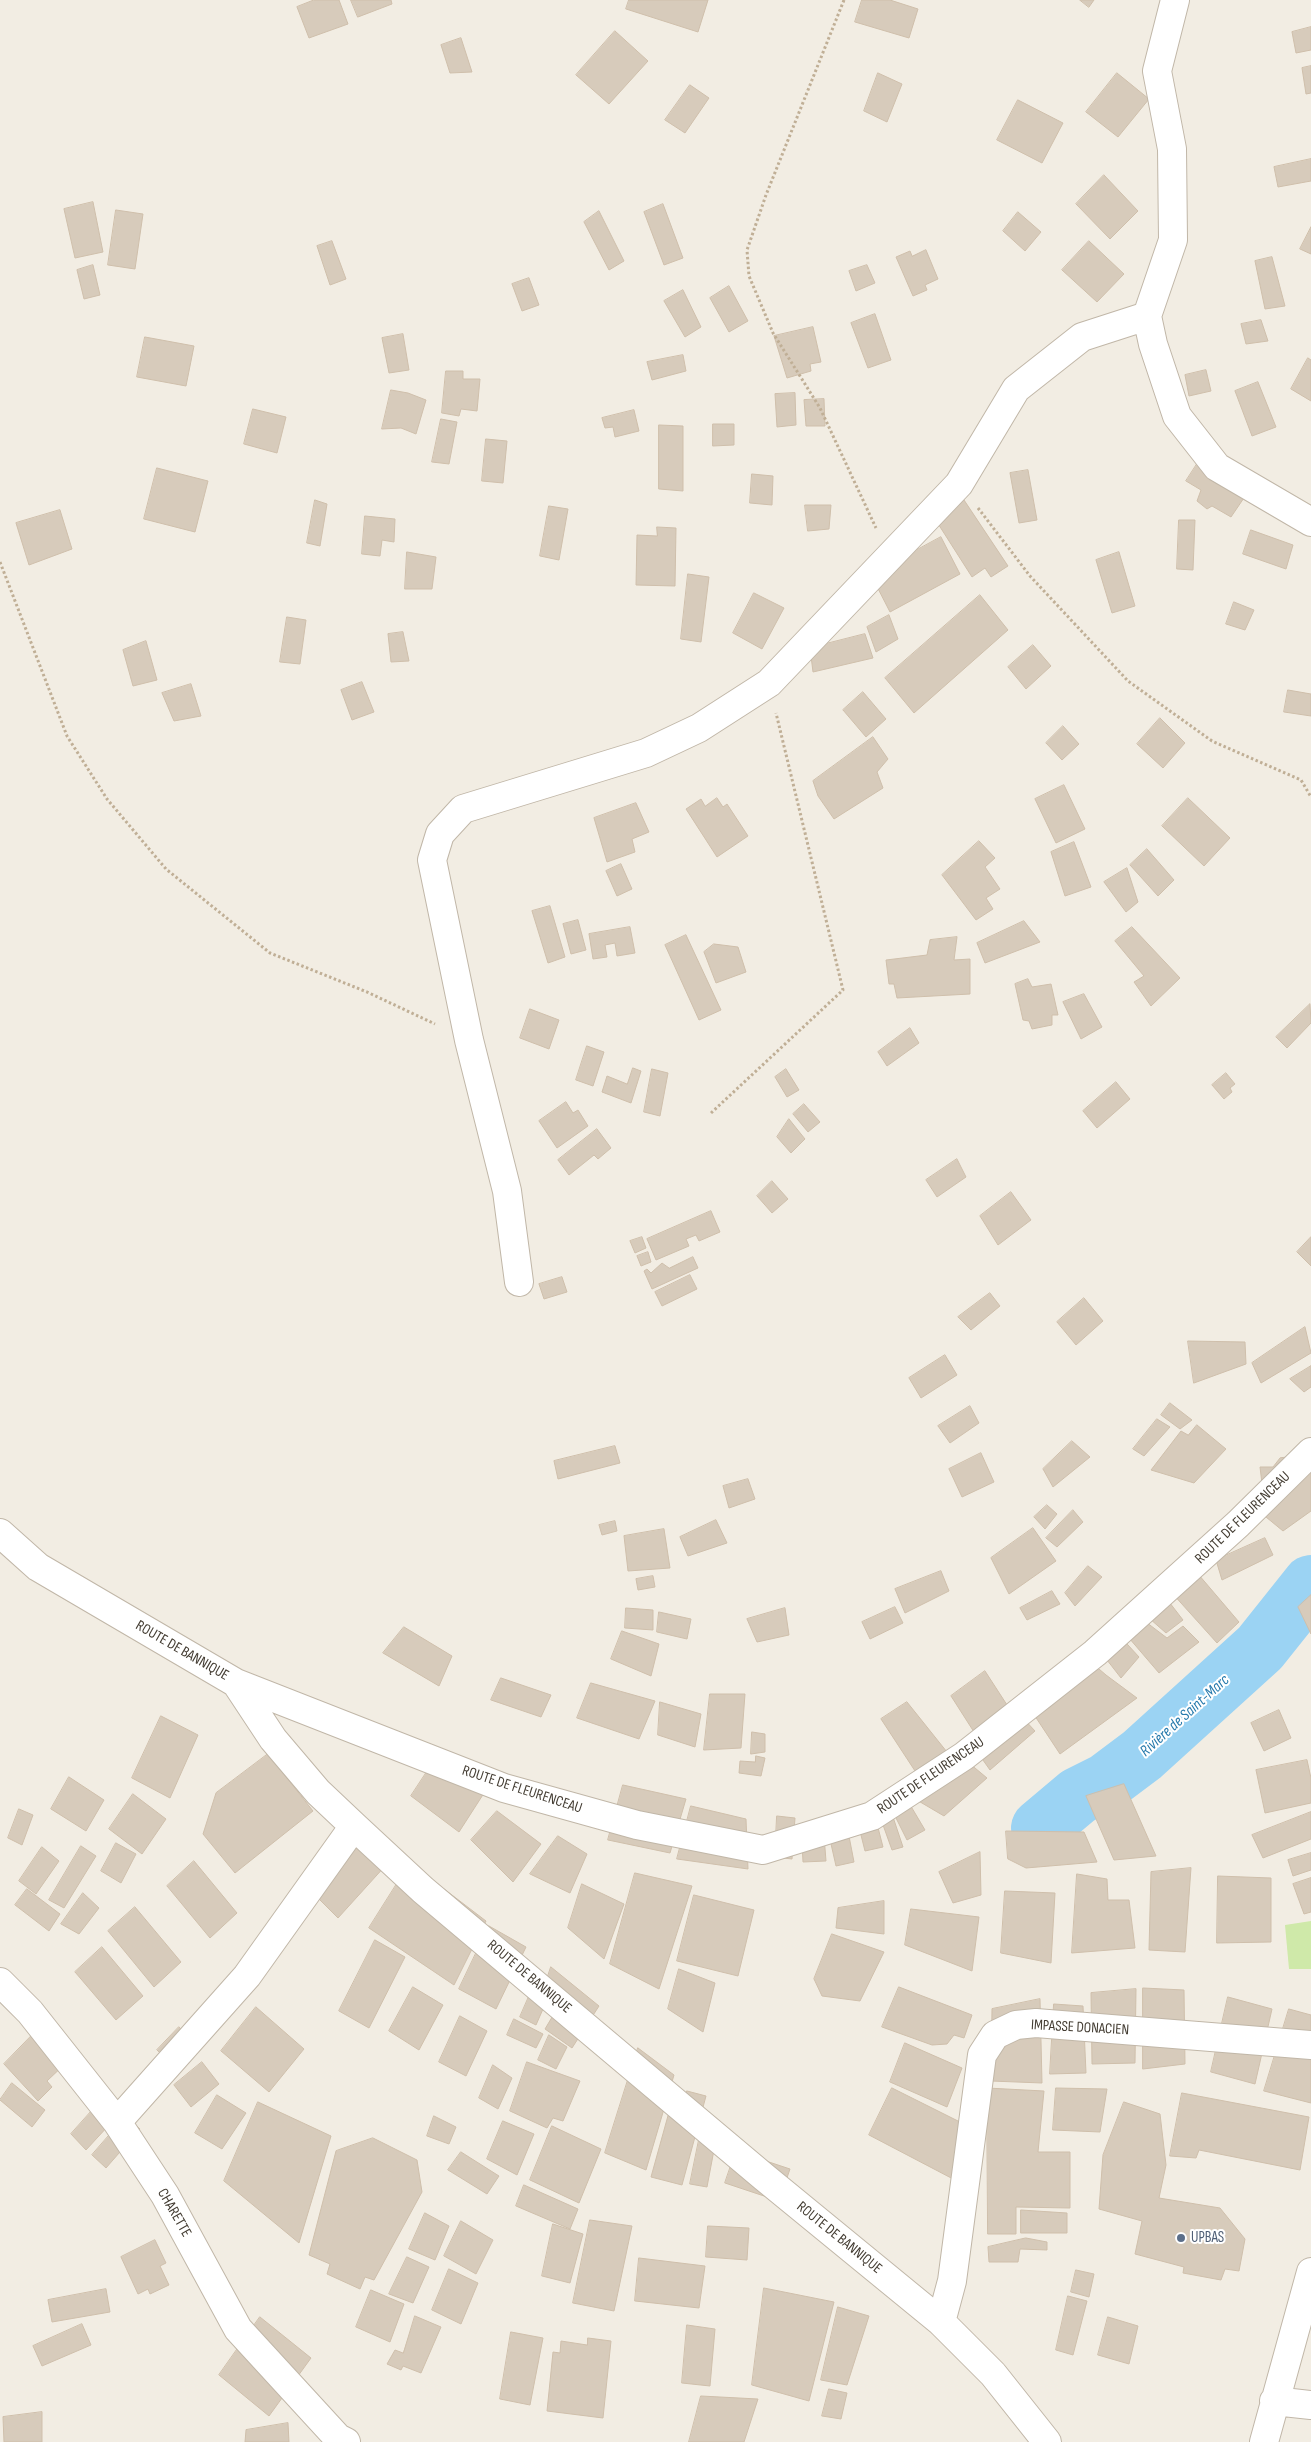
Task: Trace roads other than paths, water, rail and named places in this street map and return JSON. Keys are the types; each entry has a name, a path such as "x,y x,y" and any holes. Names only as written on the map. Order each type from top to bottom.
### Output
{"street":[{"path":"1175,0 1157,71 1172,148 1173,240 1146,316 1152,344 1177,416 1217,468 1311,522"},
{"path":"519,1282 506,1192 469,1040 432,860 440,834 463,810 646,753 699,728 769,683 959,484 1016,389 1082,337 1146,316"},
{"name":"ROUTE DE FLEURENCEAU","path":"236,1683 504,1788 637,1825 762,1850 872,1816 964,1756 1095,1652 1238,1524 1311,1452"},
{"name":"ROUTE DE BANNIQUE","path":"0,1533 38,1567 236,1683 273,1738 318,1792 354,1826 423,1890 764,2177 941,2322 993,2374 1047,2442"},
{"path":"117,2122 247,1976 354,1826"},
{"name":"CHARETTE","path":"0,1982 30,2012 117,2122 165,2195 238,2329 338,2438 346,2442"},
{"name":"IMPASSE DONACIEN","path":"941,2322 952,2280 982,2055 995,2035 1016,2025 1036,2023 1311,2045"},
{"path":"1264,2442 1311,2272"},
{"path":"1274,2401 1311,2405"}],"waterway":[{"name":"Rivière de Saint-Marc","path":"1040,1828 1078,1796 1106,1782 1142,1755 1260,1648 1311,1584"}],"place":[{"name":"UPBAS","path":"1181,2238"}]}
